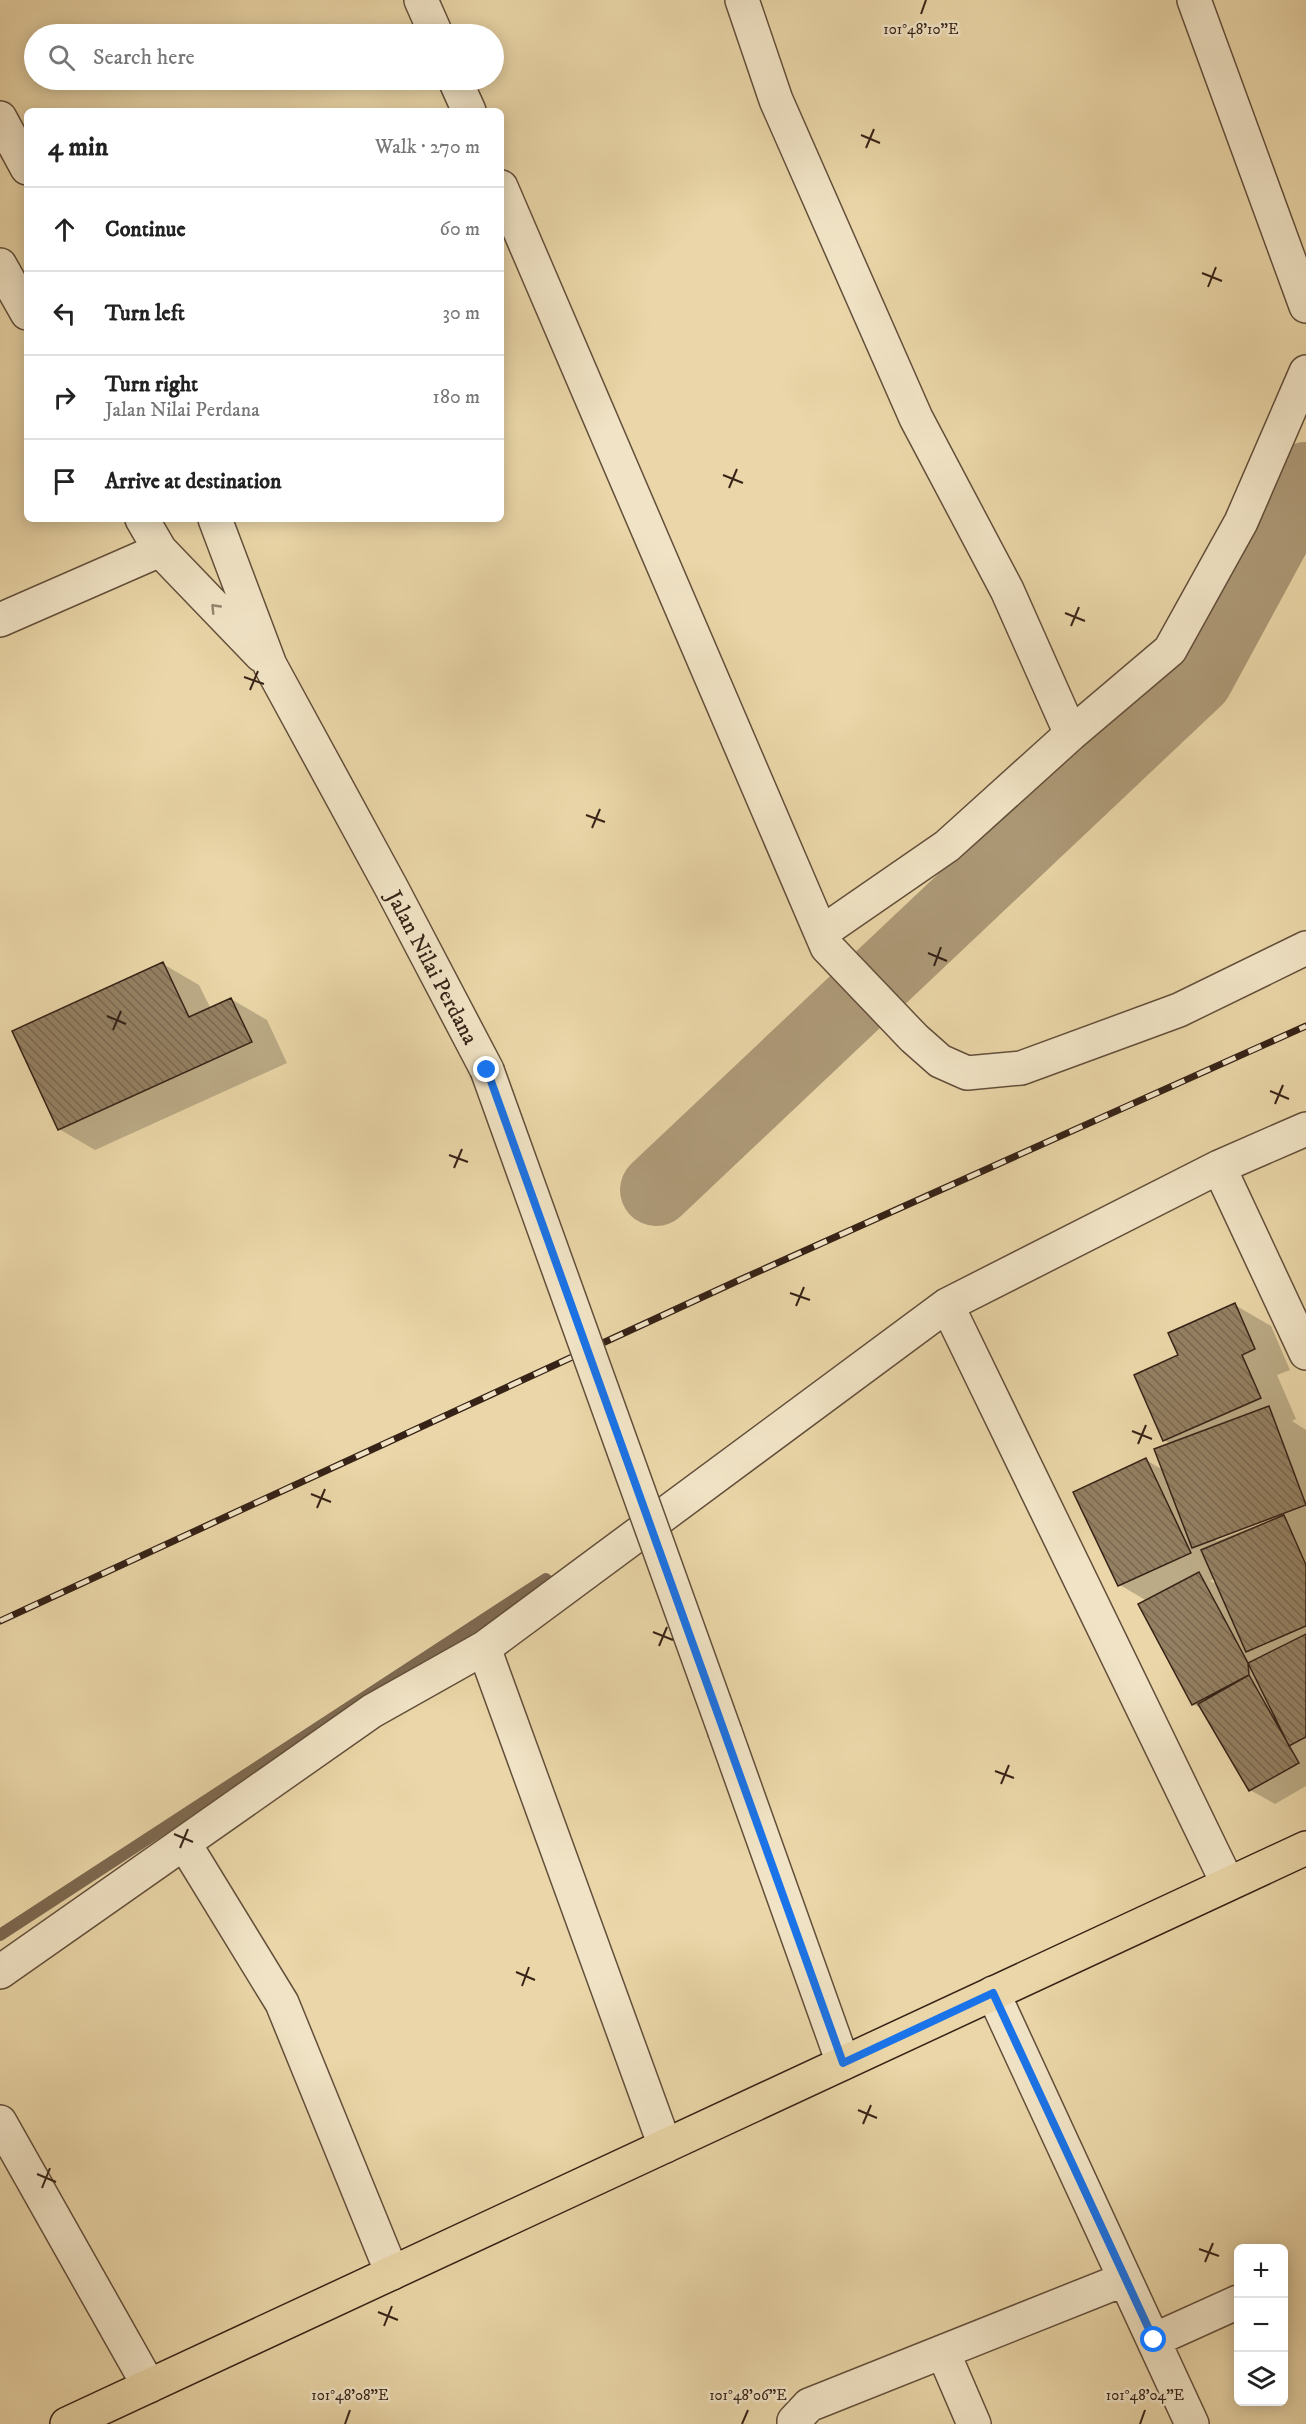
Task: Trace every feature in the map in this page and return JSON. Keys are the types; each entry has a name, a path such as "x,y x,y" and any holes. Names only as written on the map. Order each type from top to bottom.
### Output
{"main road":[{"path":"68,2424 1306,1848"}],"street":[{"path":"421,0 432,24"},
{"path":"742,0 776,100 916,418 1007,590 1071,734"},
{"path":"1194,0 1306,306"},
{"path":"460,90 468,108"},
{"path":"0,118 24,162"},
{"path":"504,194 824,940 914,1038 940,1060 967,1073 1021,1068 1179,1010 1306,948"},
{"path":"0,265 24,308"},
{"path":"824,940 947,846 1071,734 1170,650 1241,522 1306,372"},
{"name":"Jalan Nilai Perdana","path":"144,522 160,550 270,665"},
{"name":"Jalan Nilai Perdana","path":"215,522 270,665 391,886 487,1070 843,2063"},
{"path":"0,620 160,550"},
{"path":"0,1972 372,1711 484,1648 947,1305 1219,1167 1306,1129"},
{"path":"1219,1167 1306,1353"},
{"path":"947,1305 1228,1884"},
{"path":"484,1648 664,2146"},
{"path":"184,1843 282,2003 392,2273"},
{"path":"993,1993 1192,2424"},
{"path":"0,2122 149,2386"},
{"path":"794,2424 794,2421 809,2405 1125,2279"},
{"path":"1154,2340 1234,2304"},
{"path":"943,2352 974,2424"}],"building":[{"path":"163,962 189,1017 231,998 252,1042 58,1130 12,1031"},
{"path":"1235,1303 1255,1349 1242,1355 1261,1398 1163,1441 1134,1375 1178,1355 1168,1333"},
{"path":"1269,1406 1306,1505 1192,1548 1154,1449"},
{"path":"1146,1458 1191,1553 1118,1586 1073,1492"},
{"path":"1284,1515 1306,1565 1306,1626 1246,1652 1201,1550"},
{"path":"1199,1572 1248,1663 1249,1675 1192,1705 1138,1604"},
{"path":"1306,1634 1306,1737 1289,1746 1248,1663"},
{"path":"1249,1675 1299,1763 1249,1791 1198,1704"}],"waterway":[{"path":"656,1190 1197,679 1306,478"},
{"path":"0,1935 546,1579"}],"railway":[{"path":"0,1621 735,1282 1306,1026"}],"route":[{"path":"487,1070 843,2063 993,1993 1154,2340"}]}
